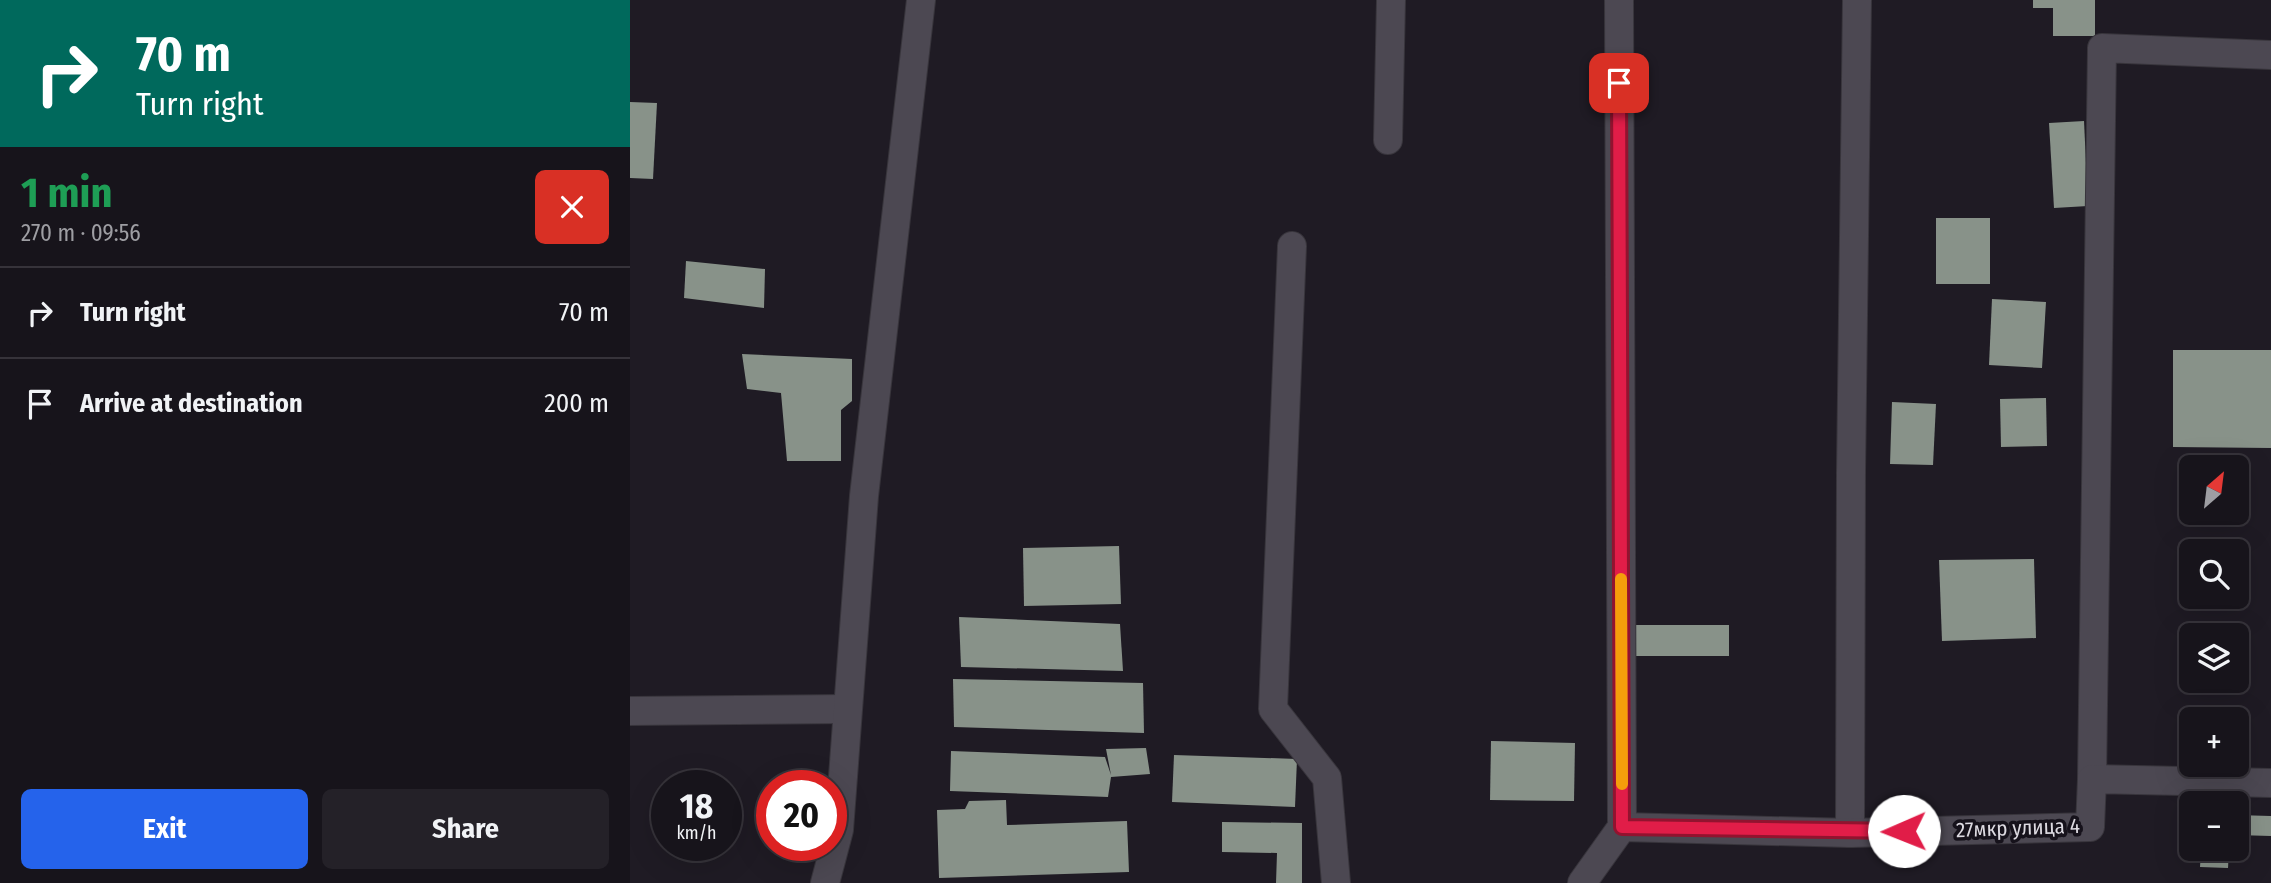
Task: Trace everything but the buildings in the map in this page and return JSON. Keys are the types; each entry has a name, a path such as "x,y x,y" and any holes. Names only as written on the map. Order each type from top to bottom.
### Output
{"street":[{"path":"825,883 839,830 864,496 921,0"},
{"path":"1388,140 1391,0"},
{"path":"1582,883 1622,827 1619,0"},
{"path":"1850,833 1857,0"},
{"path":"2271,55 2102,48 2092,779 2271,783"},
{"path":"1292,246 1273,709 1327,778 1336,883"},
{"path":"630,712 847,709"},
{"name":"27мкр улица 4","path":"1622,827 1850,833 2090,827 2092,779"}],"slow traffic":[{"path":"1621,579 1622,784"}],"route":[{"path":"1619,83 1622,827 1850,833 1904,831"}]}
